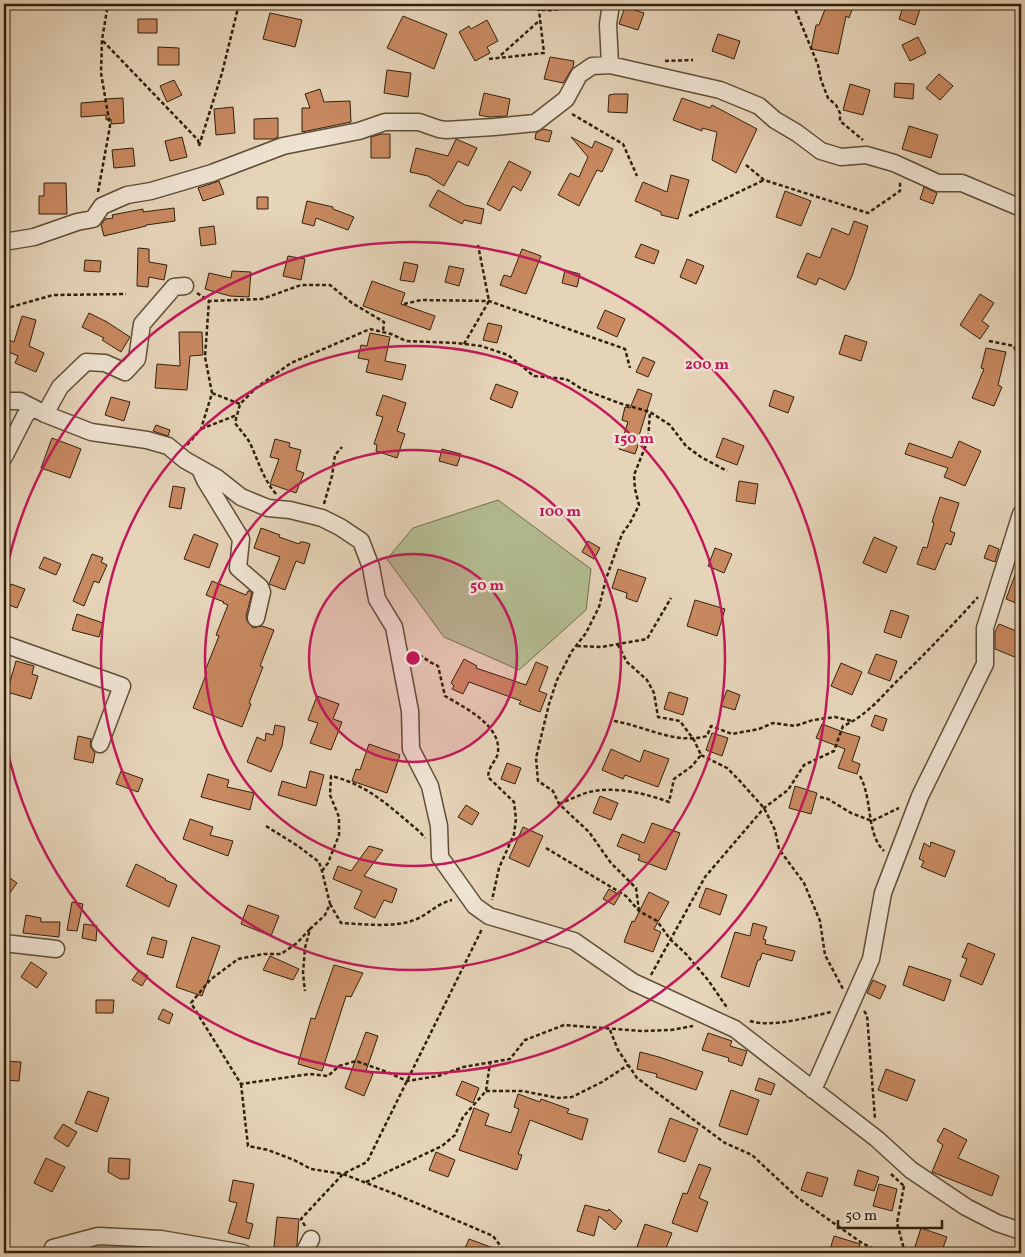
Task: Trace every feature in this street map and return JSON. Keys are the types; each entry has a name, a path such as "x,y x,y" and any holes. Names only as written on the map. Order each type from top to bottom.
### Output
{"street":[{"path":"610,65 608,24 612,4"},
{"path":"4,242 34,237 93,218 102,206 127,195 151,191 212,173 283,146 359,131 385,122 419,122 439,130 494,128 535,123 566,98 580,75 592,66 610,65 720,90 759,106 775,120 797,133 821,151 841,157 866,155 894,163 938,183 962,183 1021,208"},
{"path":"4,457 24,416 38,411 86,362 105,363 125,372 137,359 142,324 174,287 185,286"},
{"path":"4,401 20,400 38,411 91,432 147,440 168,446 200,469 217,478 241,497 268,508 290,510 322,518 340,527 360,541 371,567 377,598 394,627 410,711 412,750 430,786 439,826 440,857 475,906 489,916 574,941 633,982 735,1029 877,1139 907,1166 966,1207 997,1223 1021,1231"},
{"path":"200,469 241,539 238,568 260,587 262,592 256,618"},
{"path":"813,1090 871,959 883,893 920,796 985,664 985,628 1021,514"},
{"path":"4,644 122,686 100,744"},
{"path":"4,943 56,949"},
{"path":"52,1253 53,1248 98,1236 161,1239 243,1253"}],"path":[{"path":"93,218 110,126 101,73 102,40 108,4"},
{"path":"102,40 198,140 199,146 222,74 240,4"},
{"path":"516,4 539,10 564,8 571,4"},
{"path":"793,4 818,65 820,80 828,98 836,105 840,113 840,121 863,140"},
{"path":"489,59 500,56 544,53 539,10"},
{"path":"500,56 540,20"},
{"path":"558,105 623,144 637,176"},
{"path":"746,165 764,180 868,213 900,191"},
{"path":"689,216 764,180"},
{"path":"464,344 489,301 478,245"},
{"path":"185,286 208,301 262,299 301,285 330,285 352,303 384,322 383,332"},
{"path":"4,309 53,295 126,294"},
{"path":"404,304 421,300 489,301 625,349 630,368"},
{"path":"201,430 212,393 205,357 208,301"},
{"path":"290,510 271,488 249,442 235,423 240,404 256,388 291,363 370,329 391,334 406,341 481,346 508,355 534,376 566,379 582,389 650,412 670,424 686,446 701,457 727,471"},
{"path":"989,341 1014,346 1021,364"},
{"path":"212,393 240,404"},
{"path":"638,911 636,888 611,863 588,832 559,804 553,791 538,781 536,758 557,680 599,608 606,579 622,534 639,505 634,476 648,440 650,412"},
{"path":"178,454 201,430 237,415"},
{"path":"322,518 335,455 342,447"},
{"path":"645,987 705,877 764,808 788,790 804,765 834,751 843,726 854,722 868,710 979,597 998,584"},
{"path":"577,646 601,647 647,639 671,598"},
{"path":"308,1246 300,1219 343,1174 367,1162 489,916 499,868 514,834 516,818 514,802 488,777 489,767 498,754 498,738 483,722 445,696 438,666 396,638"},
{"path":"618,645 627,662 647,680 654,693 658,717 680,720 694,740 701,756 727,768 764,808 775,830 780,849 804,883 820,921 825,955 851,1003 867,1015 877,1139"},
{"path":"614,721 678,739 694,740 707,736 711,726 732,734 759,729 773,723 795,726 813,720 835,718 854,722"},
{"path":"559,804 587,793 606,790 643,793 669,802 674,779 692,766 701,756"},
{"path":"322,871 328,863 339,835 339,818 330,795 331,776 345,780 374,794 420,832 440,857"},
{"path":"860,776 866,786 874,838 883,851 896,858"},
{"path":"872,822 920,796"},
{"path":"820,797 828,799 851,813 872,822"},
{"path":"266,826 319,862 330,904 341,922 373,925 415,920 440,903 469,897"},
{"path":"241,1084 310,1074 328,1076 339,1066 356,1061 407,1081 438,1076 463,1067 510,1060 525,1040 564,1025 641,1031 671,1030 719,1022 731,1014 708,980 686,954 670,939 657,921 638,911 626,896 546,848"},
{"path":"330,904 325,915 297,943 282,954 264,954 238,959 210,980 191,1003 241,1084 248,1146 268,1150 311,1169 343,1174 429,1208 493,1236 506,1253"},
{"path":"306,991 303,973 305,948 310,929"},
{"path":"746,1019 760,1024 796,1020 851,1003"},
{"path":"609,1029 618,1050 637,1078 725,1143 752,1155 798,1198 862,1243 883,1253"},
{"path":"366,1182 442,1146 454,1135 463,1117 486,1091 490,1063"},
{"path":"486,1091 523,1091 558,1098 572,1097 602,1082 628,1065"},
{"path":"905,1253 897,1224 907,1166"},
{"path":"890,1173 904,1186"}],"green space":[{"path":"498,500 591,569 586,610 519,670 444,637 387,559 413,528"}],"building":[{"path":"827,4 854,4 849,18 846,16 838,54 811,49 816,25 819,25"},
{"path":"904,4 920,9 915,25 899,19"},
{"path":"625,7 644,13 638,30 619,24"},
{"path":"270,13 302,20 295,47 263,39"},
{"path":"403,16 447,34 434,69 387,48"},
{"path":"138,19 157,19 157,33 138,33"},
{"path":"487,20 498,41 487,47 490,53 475,61 459,32 469,26 471,29"},
{"path":"718,34 740,41 734,59 712,51"},
{"path":"918,37 926,53 910,61 902,45"},
{"path":"158,47 179,48 179,65 158,65"},
{"path":"550,57 574,61 573,67 563,83 544,79"},
{"path":"387,70 411,73 408,97 384,93"},
{"path":"939,74 953,86 940,100 926,88"},
{"path":"174,80 182,95 167,102 160,86"},
{"path":"895,83 914,84 913,99 894,97"},
{"path":"850,84 870,90 863,115 843,110"},
{"path":"320,89 324,102 350,101 351,122 302,132 302,108 310,108 305,94"},
{"path":"484,93 510,99 507,116 489,117 479,115"},
{"path":"628,94 627,113 608,112 609,95"},
{"path":"123,98 124,123 111,124 111,119 106,120 106,115 81,117 81,103"},
{"path":"682,98 710,108 712,105 757,129 736,173 712,160 717,132 702,128 702,131 673,120"},
{"path":"233,107 235,133 216,135 214,109"},
{"path":"278,118 278,137 274,139 254,139 254,119"},
{"path":"909,126 938,135 931,158 902,149"},
{"path":"543,129 552,131 549,142 535,139 536,133"},
{"path":"390,134 390,158 371,158 371,137"},
{"path":"182,137 187,157 170,161 165,141"},
{"path":"571,137 592,148 595,141 613,149 602,172 597,170 579,206 558,195 570,173 579,177 588,157"},
{"path":"456,139 477,148 468,166 458,161 444,186 428,176 410,172 416,148 448,156"},
{"path":"133,148 135,166 114,168 112,150"},
{"path":"509,161 531,172 521,191 513,186 500,211 487,204"},
{"path":"671,175 689,180 678,219 661,215 661,212 635,201 643,182 667,192"},
{"path":"219,181 224,194 203,201 198,188"},
{"path":"44,183 66,183 67,214 39,214 39,196 44,196"},
{"path":"924,187 937,193 933,204 920,199"},
{"path":"438,190 465,205 484,209 481,224 464,220 462,224 429,206"},
{"path":"785,191 811,201 801,226 776,217"},
{"path":"257,197 268,197 268,209 257,209"},
{"path":"307,201 333,207 333,209 354,217 348,230 316,218 314,226 302,223"},
{"path":"174,208 175,221 146,225 104,236 101,225 105,219 113,218 112,215 143,209 143,212"},
{"path":"854,221 868,226 852,276 845,290 819,278 816,285 797,277 807,253 820,258 832,228 849,235"},
{"path":"214,226 216,244 201,246 199,228"},
{"path":"641,244 659,251 654,264 635,257"},
{"path":"138,248 149,249 149,262 167,265 164,280 149,277 148,287 137,286"},
{"path":"522,249 541,256 526,294 500,285 504,275 511,277"},
{"path":"288,256 305,259 301,280 283,276"},
{"path":"687,259 704,266 696,284 680,277"},
{"path":"85,260 101,261 100,272 84,271"},
{"path":"404,262 418,265 414,282 400,280"},
{"path":"449,266 464,269 459,286 445,282"},
{"path":"565,270 580,274 577,287 562,283"},
{"path":"232,271 251,272 249,297 230,296 205,289 209,273 231,278"},
{"path":"372,281 405,293 401,304 435,316 430,330 363,306"},
{"path":"980,294 994,303 982,321 989,326 980,339 960,325"},
{"path":"605,310 625,319 617,337 597,328"},
{"path":"89,313 130,337 121,352 102,340 104,338 82,327"},
{"path":"22,316 36,320 29,346 44,353 36,372 15,363 18,356 4,350 4,338 14,342"},
{"path":"488,323 502,326 497,343 483,340"},
{"path":"179,332 202,332 203,355 190,356 187,390 155,388 157,364 180,366"},
{"path":"370,333 390,337 385,361 406,365 402,380 366,372 369,360 358,358 361,345 367,346"},
{"path":"845,335 867,342 861,361 839,354"},
{"path":"986,348 1006,352 998,385 1002,387 994,406 972,398 984,369 981,368"},
{"path":"643,357 655,362 648,377 636,372"},
{"path":"496,384 518,392 512,408 490,399"},
{"path":"638,389 652,394 635,454 619,449 628,422 622,420 625,407 630,408"},
{"path":"774,390 794,397 788,413 769,406"},
{"path":"383,395 406,403 397,431 405,434 397,458 376,451 377,445 374,444 383,417 376,415"},
{"path":"111,397 130,402 124,421 105,415"},
{"path":"156,425 170,430 168,436 153,431"},
{"path":"52,438 81,449 70,478 41,468"},
{"path":"723,438 744,446 737,465 716,457"},
{"path":"275,439 290,443 289,447 301,450 296,470 304,473 296,493 270,484 279,459 270,457"},
{"path":"959,441 981,451 965,486 944,477 948,468 905,454 909,443 952,458"},
{"path":"442,449 461,454 457,466 439,461"},
{"path":"739,481 758,484 755,504 736,501"},
{"path":"173,486 185,488 181,509 169,507"},
{"path":"940,497 959,503 950,531 955,533 951,545 946,543 935,570 917,564 923,547 927,548 934,523 932,522"},
{"path":"261,528 299,544 304,542 310,544 304,564 296,561 285,590 269,584 280,557 254,548"},
{"path":"194,534 218,544 209,568 184,559"},
{"path":"874,537 897,547 886,573 863,563"},
{"path":"588,541 600,548 594,559 582,552"},
{"path":"989,545 999,549 995,562 984,558"},
{"path":"715,548 732,554 724,573 708,566"},
{"path":"92,554 103,558 101,562 107,565 99,583 94,581 84,606 73,601"},
{"path":"44,557 61,564 56,575 39,568"},
{"path":"1021,562 1021,605 1006,599"},
{"path":"618,569 646,578 637,602 626,598 627,593 612,588"},
{"path":"212,581 246,595 248,591 252,593 246,616 247,621 253,628 262,626 274,630 260,666 263,667 242,727 193,708 219,636 216,635 228,605 206,595"},
{"path":"11,584 25,589 17,608 4,603 4,588 8,590"},
{"path":"695,600 725,609 717,636 687,626"},
{"path":"891,610 909,616 901,638 884,632"},
{"path":"77,614 103,623 99,637 72,630"},
{"path":"999,624 1021,633 1021,647 1017,658 995,649 995,632"},
{"path":"876,654 897,661 890,681 868,673"},
{"path":"464,659 477,666 476,668 526,685 536,662 548,667 539,691 547,694 540,712 519,704 521,701 469,682 463,694 452,689 454,686 451,683"},
{"path":"16,661 34,666 32,674 38,676 31,699 7,692"},
{"path":"841,663 862,672 852,695 831,686"},
{"path":"727,690 740,695 735,710 721,706"},
{"path":"669,692 688,698 683,715 664,709"},
{"path":"317,696 339,704 333,719 342,722 331,750 310,743 318,723 308,720"},
{"path":"875,715 887,719 883,731 871,726"},
{"path":"822,724 860,737 852,761 860,764 857,774 838,768 845,749 816,738"},
{"path":"275,725 285,727 282,746 271,772 247,762 257,737 265,741 266,733 273,735"},
{"path":"712,733 728,738 722,756 706,750"},
{"path":"78,736 91,739 90,746 95,753 93,763 74,759"},
{"path":"369,744 400,755 387,793 352,781 356,769 360,770"},
{"path":"611,749 640,762 644,750 669,759 658,787 625,775 623,779 602,770"},
{"path":"507,763 521,768 515,784 501,779"},
{"path":"121,771 143,779 138,792 116,784"},
{"path":"310,771 324,775 316,806 278,795 282,781 306,788"},
{"path":"208,774 229,780 227,787 254,793 250,810 201,797"},
{"path":"795,786 817,793 811,814 789,808"},
{"path":"600,796 618,803 611,820 593,813"},
{"path":"466,805 479,813 472,825 458,817"},
{"path":"190,819 213,827 210,835 233,841 228,856 183,839"},
{"path":"652,823 680,833 666,870 638,860 640,855 617,846 622,834 644,843"},
{"path":"523,827 543,836 529,867 509,858"},
{"path":"931,842 955,851 945,877 921,867 924,861 919,859 924,843 930,847"},
{"path":"369,846 383,850 364,876 397,889 392,903 384,900 375,918 354,908 362,891 333,879 338,866 351,871"},
{"path":"136,864 177,885 169,907 126,886"},
{"path":"4,874 17,883 4,901"},
{"path":"706,888 727,895 720,915 699,907"},
{"path":"609,889 620,895 614,905 603,899"},
{"path":"649,892 669,902 654,929 661,932 653,952 624,942 632,921 634,922"},
{"path":"72,902 83,904 77,931 67,930"},
{"path":"248,905 279,916 271,936 241,924"},
{"path":"26,915 41,918 41,922 60,922 59,937 23,933"},
{"path":"753,923 767,927 763,939 766,940 765,944 795,951 792,961 762,953 749,987 721,977 735,932 750,936"},
{"path":"84,924 97,926 96,941 82,938"},
{"path":"152,937 167,941 163,958 147,954"},
{"path":"192,937 220,946 202,996 176,987"},
{"path":"968,943 995,954 982,985 960,976 967,959 962,957"},
{"path":"270,956 299,969 293,980 263,970"},
{"path":"31,962 47,973 37,988 21,977"},
{"path":"334,965 363,973 351,997 346,996 322,1071 298,1064 311,1018 315,1019"},
{"path":"909,966 951,980 944,1001 903,985"},
{"path":"139,970 148,976 142,986 132,980"},
{"path":"873,980 886,986 880,999 867,993"},
{"path":"96,1000 114,1000 113,1013 96,1013"},
{"path":"163,1009 173,1014 169,1024 158,1019"},
{"path":"366,1032 378,1036 366,1071 373,1074 364,1096 345,1088"},
{"path":"708,1033 732,1041 730,1046 747,1051 742,1066 728,1061 729,1058 702,1050"},
{"path":"640,1052 703,1072 696,1090 656,1077 657,1074 637,1069"},
{"path":"4,1061 21,1062 19,1081 4,1080"},
{"path":"886,1069 915,1080 907,1101 878,1090"},
{"path":"759,1078 775,1084 771,1095 755,1090"},
{"path":"462,1081 479,1088 473,1103 456,1095"},
{"path":"731,1090 759,1100 747,1135 719,1126"},
{"path":"88,1091 109,1098 97,1132 75,1123"},
{"path":"518,1094 540,1102 541,1099 569,1109 567,1113 588,1119 582,1140 530,1120 518,1154 522,1155 517,1170 459,1150 474,1108 489,1114 485,1125 511,1133 519,1109 514,1107"},
{"path":"670,1118 698,1129 685,1162 658,1152"},
{"path":"63,1124 77,1132 68,1147 54,1138"},
{"path":"944,1128 967,1140 958,1158 999,1176 992,1196 932,1172 943,1145 937,1141"},
{"path":"436,1152 455,1160 448,1177 429,1170"},
{"path":"46,1158 65,1167 52,1192 34,1183"},
{"path":"109,1158 130,1159 129,1179 120,1179 108,1172"},
{"path":"699,1164 711,1168 699,1198 708,1202 697,1232 672,1223 683,1193 687,1194"},
{"path":"858,1170 879,1177 874,1191 854,1185"},
{"path":"807,1172 828,1178 822,1197 801,1190"},
{"path":"233,1180 254,1184 246,1222 253,1224 249,1239 228,1233 237,1203 229,1201"},
{"path":"879,1184 897,1189 892,1211 873,1206"},
{"path":"585,1205 608,1211 609,1209 622,1221 615,1230 599,1216 594,1236 577,1231"},
{"path":"277,1217 299,1219 295,1249 274,1247"},
{"path":"645,1224 672,1233 664,1253 654,1253 637,1247"},
{"path":"921,1228 947,1237 941,1253 913,1253"},
{"path":"834,1236 860,1244 858,1253 829,1253"},
{"path":"469,1239 504,1252 504,1253 463,1253"}]}
